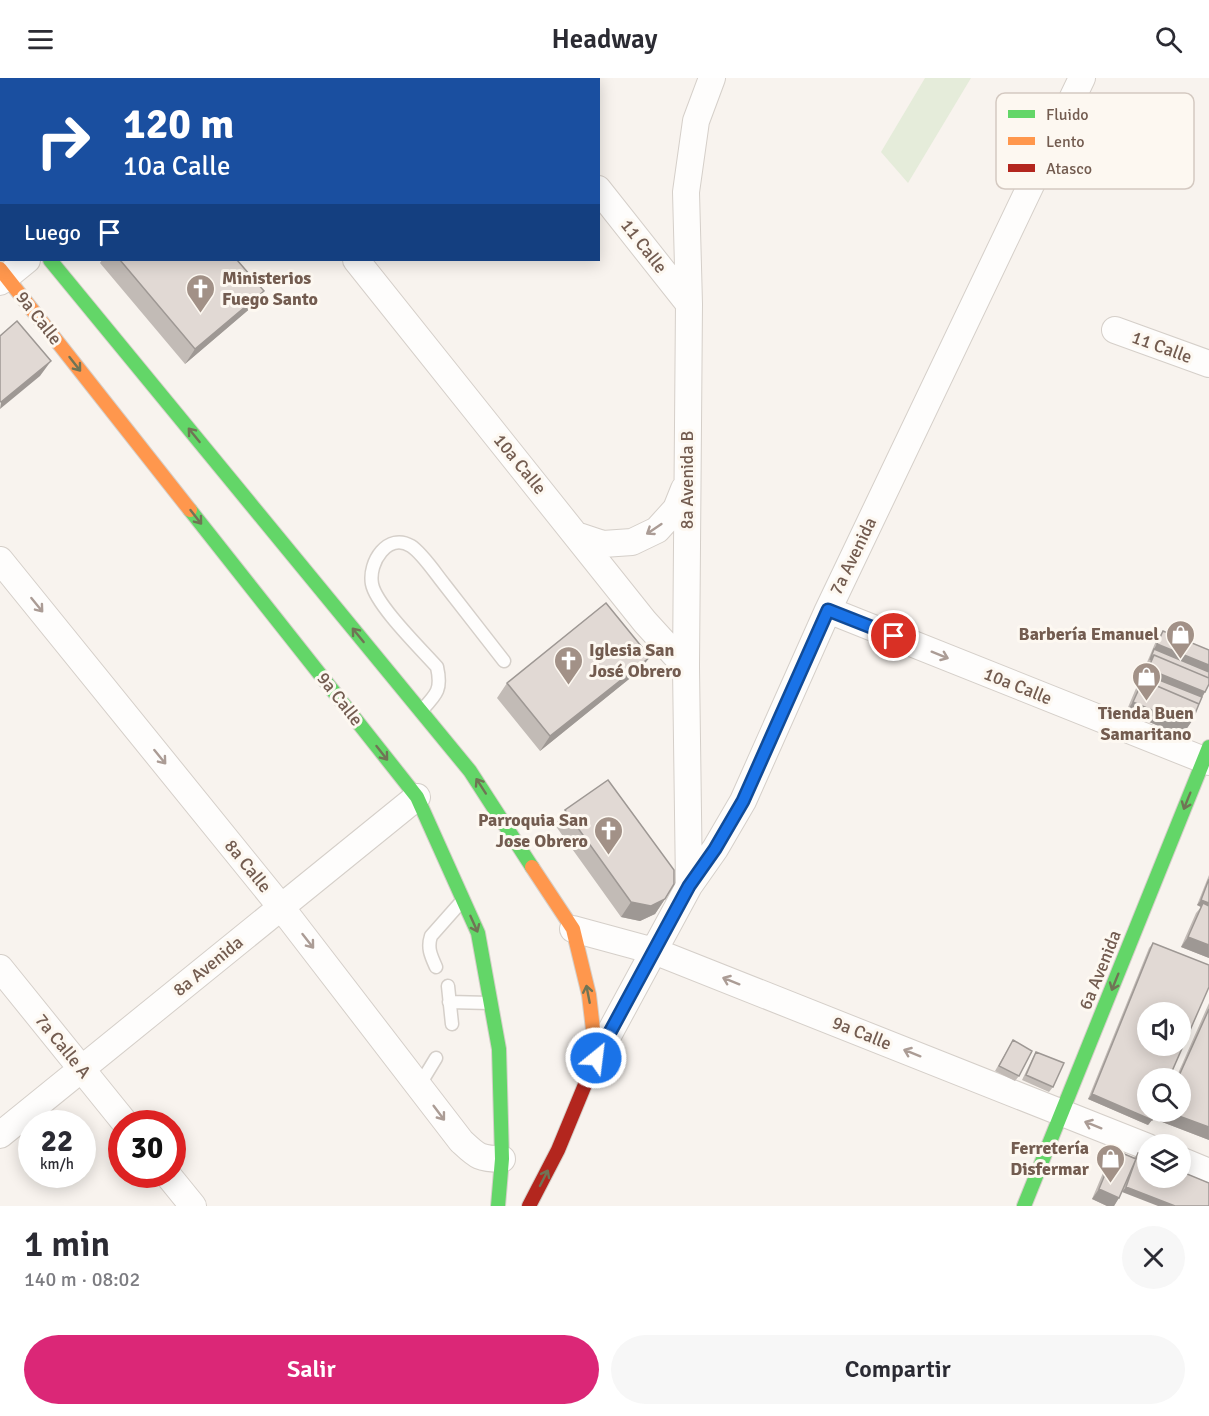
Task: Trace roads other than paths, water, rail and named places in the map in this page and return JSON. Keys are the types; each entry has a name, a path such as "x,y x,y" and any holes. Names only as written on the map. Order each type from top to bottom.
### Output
{"main road":[{"path":"51,261 470,771 573,929 589,995 596,1058 558,1150 529,1206"},
{"name":"9a Calle","path":"2,276 417,797 478,933 499,1048 507,1159 498,1206"},
{"name":"6a Avenida","path":"1024,1206 1207,756"},
{"path":"542,1157 558,1150"}],"street":[{"name":"8a Avenida B","path":"689,886 686,668 689,304 686,192 696,121 712,78"},
{"name":"7a Avenida","path":"1075,93 1082,78"},
{"name":"7a Avenida","path":"596,1058 689,886 715,849 743,801 828,610 1029,189"},
{"name":"11 Calle","path":"600,192 689,304"},
{"path":"2,276 25,261"},
{"name":"10a Calle","path":"357,261 645,622 686,668"},
{"name":"11 Calle","path":"1115,330 1209,364"},
{"path":"576,535 603,544 632,542 657,530 676,509 687,483"},
{"name":"8a Calle","path":"0,560 281,907 461,1141 474,1154 486,1159 507,1159"},
{"name":"10a Calle","path":"828,610 1207,756"},
{"name":"8a Avenida","path":"0,1135 417,797"},
{"name":"9a Calle","path":"573,929 654,951 1137,1143"},
{"name":"7a Calle A","path":"0,968 115,1110"},
{"path":"1191,1167 1209,1172"},
{"path":"178,1188 193,1206"}],"lane":[{"path":"421,711 435,696 438,688 440,679 437,667 378,599 372,584 372,567 380,552 392,543 402,542 413,547 433,569 504,661"},
{"path":"436,967 429,951 431,936 463,900"},
{"path":"448,986 452,1024"},
{"path":"449,1002 491,1003"},
{"path":"419,1086 436,1058"}],"place":[{"name":"Ministerios Fuego Santo","path":"201,314"},
{"name":"Barbería Emanuel","path":"1180,660"},
{"name":"Iglesia San José Obrero","path":"568,686"},
{"name":"Tienda Buen Samaritano","path":"1146,702"},
{"name":"Parroquia San Jose Obrero","path":"609,856"},
{"name":"Ferretería Disfermar","path":"1110,1184"}]}
